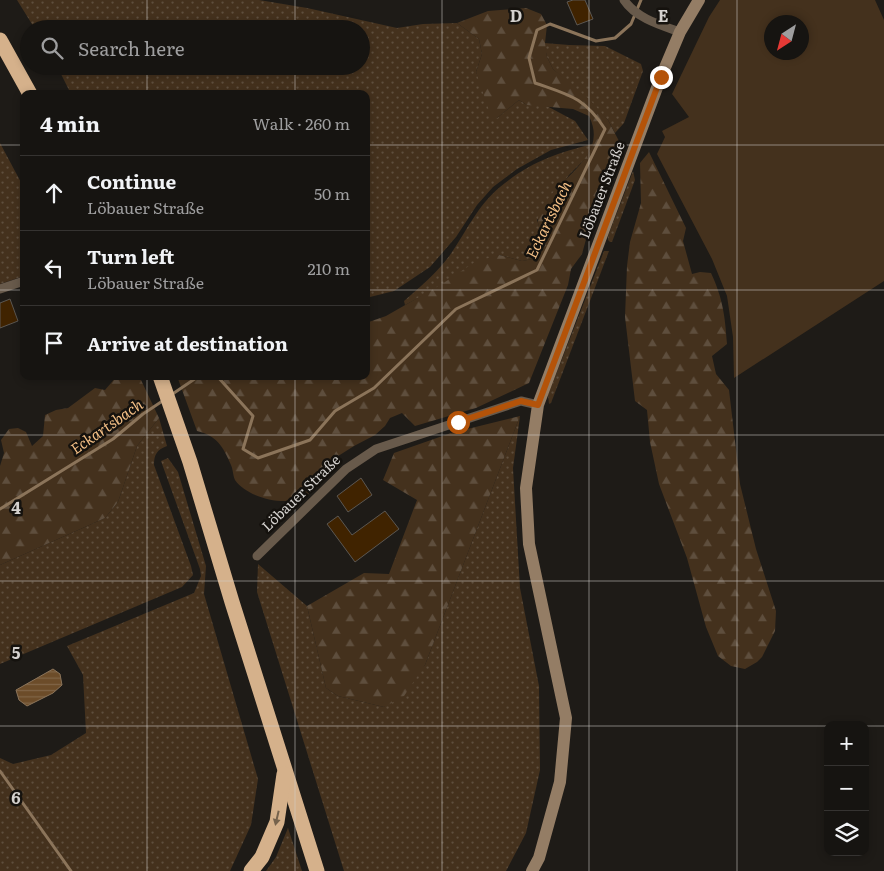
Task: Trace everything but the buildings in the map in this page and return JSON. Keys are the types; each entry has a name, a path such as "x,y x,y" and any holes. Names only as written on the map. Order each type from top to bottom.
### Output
{"highway":[{"path":"0,40 28,90"},
{"path":"161,380 190,462 284,770 317,871"},
{"path":"251,871 262,857 277,822 284,770"}],"main road":[{"name":"Löbauer Straße","path":"539,400 639,134 680,32 699,0"},
{"path":"532,871 539,858 560,782 566,718 529,544 526,488 539,400"}],"street":[{"path":"625,2 646,19 680,32"},
{"path":"0,289 20,282"},
{"name":"Löbauer Straße","path":"257,556 346,469 376,449 521,401 539,400"}],"green space":[{"path":"17,0 259,0 361,20 29,20"},
{"path":"720,0 875,0 884,20 884,281 734,378 733,337 727,296 712,259 657,154 665,137 662,131 689,117 672,94 709,17"},
{"path":"526,8 541,14 547,25 545,43 547,57 553,69 590,100 608,120 620,143 591,221 582,254 571,269 568,285 529,383 476,408 415,426 402,413 390,418 385,426 375,435 335,458 336,465 303,498 276,501 248,492 235,480 232,467 222,447 210,436 197,431 178,380 370,380 370,322 386,316 442,284 475,262 499,255 522,261 533,259 542,243 538,217 542,209 558,187 587,155 592,144 594,131 589,116 573,109 527,105 519,100 497,118 491,116 476,72 482,54 479,39 457,23 488,11"},
{"path":"370,22 397,28 423,24 457,23 479,39 482,54 476,72 497,118 519,100 527,105 545,105 575,121 588,140 551,150 517,169 493,187 477,205 456,237 430,267 394,291 370,297 370,90 69,90 62,75 370,75"},
{"path":"544,43 605,46 641,64 643,71 624,123 615,133 608,120 553,69 547,57"},
{"path":"0,143 20,180 20,277 0,284"},
{"path":"593,144 586,158 569,175 537,220 541,245 533,259 522,261 499,255 405,305 404,301 445,262 479,210 500,187 533,165 568,151"},
{"path":"649,152 686,228 683,241 692,274 700,272 711,273 723,308 727,344 712,356 716,374 729,390 740,484 756,549 776,611 775,631 762,657 745,669 731,666 718,656 706,627 687,558 659,484 650,442 647,410 635,401 625,317 627,266 630,242 641,203 640,163"},
{"path":"633,171 635,180 612,242 610,242 608,236"},
{"path":"604,251 609,251 549,404 548,395"},
{"path":"114,380 141,380 159,418 137,446 118,502 105,518 0,565 0,466 4,453 1,440 9,429 18,428 26,432 32,446 43,436 45,415 56,410 68,408 95,388 105,390"},
{"path":"520,416 513,468 520,588 539,686 540,770 526,833 506,871 344,871 257,592 258,564 307,606 326,688 338,696 384,707 425,665"},
{"path":"520,416 425,665 404,696 384,707 338,696 326,688 307,606 364,573 389,574 417,500 383,480 394,453 451,433"},
{"path":"159,418 167,446 157,453 154,465 193,575 182,587 0,664 0,565 105,518 118,502 137,446"},
{"path":"168,458 178,472 206,566 204,594 258,779 251,825 230,871 0,871 0,758 13,764 51,755 86,733 83,675 67,646 194,593 201,576 161,461"},
{"path":"288,828 302,871 266,871 276,857"}],"shaded area":[{"path":"53,669 60,674 62,685 53,693 27,706 19,700 16,690"}],"waterway":[{"name":"Eckartsbach","path":"221,380 253,416 243,449 258,458 310,440 335,411 374,388 456,309 537,270 605,129 590,110 575,98 535,83 529,58 537,30 550,24 596,41 615,38 631,24 641,0"},
{"name":"Eckartsbach","path":"171,395 193,380"},
{"name":"Eckartsbach","path":"0,509 113,439 143,414 164,400"},
{"path":"0,771 71,871"}],"route":[{"path":"458,422 521,401 538,405 661,77"}]}
